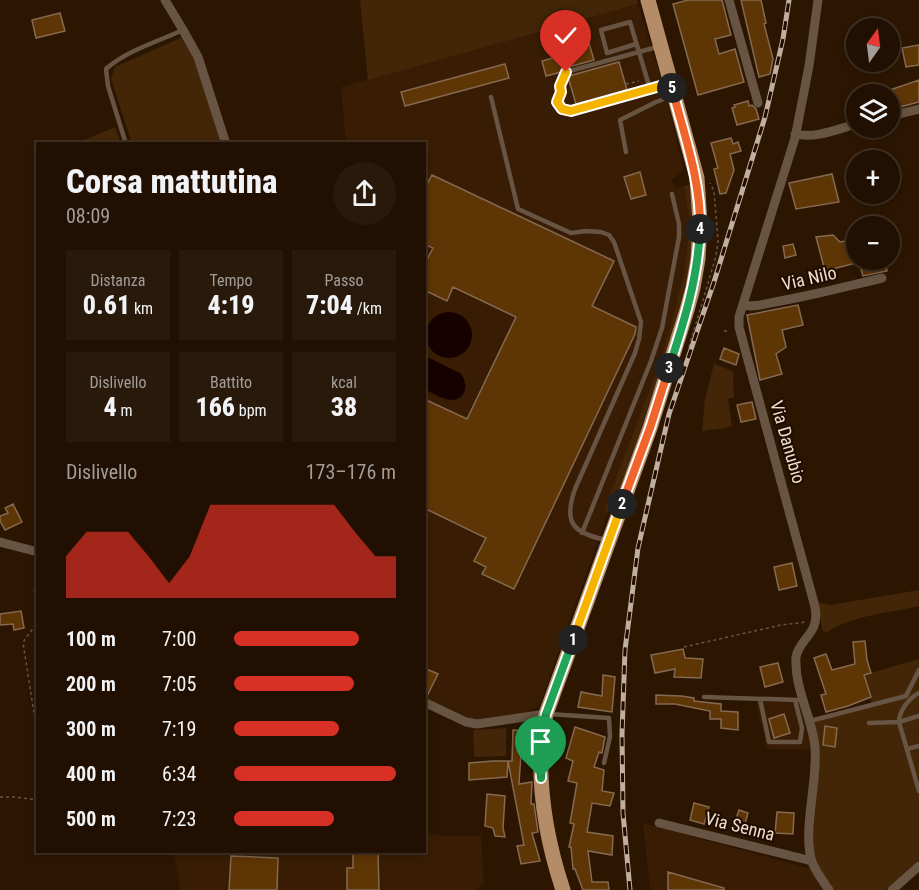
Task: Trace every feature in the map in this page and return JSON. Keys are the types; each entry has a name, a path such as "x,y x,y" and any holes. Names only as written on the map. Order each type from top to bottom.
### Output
{"main road":[{"path":"563,890 551,847 541,778 541,744 546,714 650,428 683,325 698,259 700,222 698,185 648,0"}],"street":[{"path":"165,0 198,57 225,142"},
{"path":"729,0 758,103"},
{"name":"Via Danubio","path":"816,620 812,592 740,333 739,317 795,134 809,66 818,0"},
{"path":"900,113 919,108"},
{"path":"795,134 814,135 846,127"},
{"name":"Via Nilo","path":"743,305 748,307 809,296 882,278"},
{"path":"0,542 36,551"},
{"path":"816,620 814,628 797,653 797,675 799,700 810,721 815,749 809,836 812,861 829,890"},
{"path":"426,703 466,722 477,724 546,714"},
{"name":"Via Senna","path":"659,823 812,861"},
{"path":"892,890 919,866"}],"lane":[{"path":"636,44 607,53 601,30 630,22 650,89"},
{"path":"125,142 108,86 106,69 124,56 183,30"},
{"path":"661,46 566,72 556,96 557,102 562,109 571,111 650,89 673,89"},
{"path":"626,152 620,120 656,102 673,89"},
{"path":"491,97 518,209 571,233 586,231 609,235 614,242 641,322 635,353 575,489 570,506 570,516 577,530 593,538 609,541"},
{"path":"582,533 662,328 679,237 679,224 672,194"},
{"path":"810,721 906,696 919,670"},
{"path":"919,693 911,697 899,717 907,749 916,771 919,791"},
{"path":"704,697 799,700 802,728 800,742 769,742 760,699"},
{"path":"546,714 609,718 610,737 604,763"},
{"path":"869,723 899,722 919,716"},
{"path":"907,749 919,746"}],"path":[{"path":"626,84 639,81"},
{"path":"36,583 34,588 36,603"},
{"path":"684,647 781,625 816,620"},
{"path":"36,626 26,636 23,643 36,725"},
{"path":"0,797 15,796 36,800"}],"shaded area":[{"path":"360,0 637,0 638,4 368,80"},
{"path":"638,4 664,89 684,170 672,180 675,188 684,186 690,222 684,274 661,363 540,704 527,715 479,721 466,719 426,699 426,142 346,142 341,87"},
{"path":"185,36 197,61 223,142 131,142 111,79 115,67"},
{"path":"115,127 120,142 80,142"},
{"path":"692,184 697,243 671,349 618,496 608,512 604,510 658,368 684,274 690,222 684,186"},
{"path":"454,312 466,318 471,326 471,344 466,352 458,357 444,358 432,352 427,344 426,330 432,318 440,313"},
{"path":"426,356 460,373 465,381 465,390 460,397 448,400 426,390"},
{"path":"714,364 733,371 734,397 728,399 732,427 702,431 705,399"},
{"path":"919,590 919,606 859,618 826,633 822,629 818,602 830,605"},
{"path":"919,659 919,860 885,890 830,890 805,852 813,779 812,723 872,705 864,675"},
{"path":"756,702 801,702 809,730 811,750 767,749"},
{"path":"506,728 506,756 474,757 473,730"},
{"path":"643,823 811,869 825,890 650,890"},
{"path":"426,835 481,836 484,883 476,890 180,890 174,853 426,853"}],"building":[{"path":"688,0 722,0 731,35 715,39 719,54 735,49 744,82 698,95 673,4"},
{"path":"741,0 761,0 766,23 764,24 773,59 770,74 759,77"},
{"path":"60,13 65,31 36,38 32,20"},
{"path":"586,33 594,60 546,76 542,61 560,56 558,48 562,47 560,40"},
{"path":"919,45 919,65 906,67 902,48"},
{"path":"619,62 627,90 576,104 569,76"},
{"path":"505,64 509,78 405,106 401,92"},
{"path":"919,80 919,102 900,107 900,87"},
{"path":"748,101 749,106 752,105 756,109 759,119 737,125 732,108 735,107 734,105"},
{"path":"731,138 733,144 738,142 741,151 730,154 734,170 726,193 720,194 714,169 718,168 711,143"},
{"path":"640,172 646,195 631,199 624,177"},
{"path":"832,174 839,202 796,209 789,183"},
{"path":"432,175 614,261 592,306 636,327 635,334 514,589 482,574 486,567 474,561 486,538 426,509 426,400 467,419 516,317 453,287 447,301 426,291 426,261 433,248 426,245 426,186"},
{"path":"833,235 840,242 846,241 846,266 825,271 816,237"},
{"path":"793,244 796,255 785,258 783,246"},
{"path":"861,270 887,270 887,271 863,276"},
{"path":"798,305 803,325 782,330 786,347 776,354 782,374 760,380 747,315"},
{"path":"724,348 739,354 736,365 720,359"},
{"path":"752,402 756,419 741,422 737,405"},
{"path":"13,504 22,522 5,530 0,516 8,513 5,508"},
{"path":"792,563 797,586 779,590 774,567"},
{"path":"21,611 24,628 14,630 13,624 0,625 0,614"},
{"path":"865,641 871,673 864,675 871,697 826,712 821,695 826,694 814,658 826,654 832,670 855,664 853,642"},
{"path":"683,649 685,658 703,659 701,678 674,677 675,669 655,673 651,655"},
{"path":"778,663 783,682 765,687 760,667"},
{"path":"426,669 438,674 426,696"},
{"path":"603,675 615,677 612,712 578,707 581,692 602,696"},
{"path":"656,695 681,696 694,698 694,701 721,704 721,711 738,712 738,730 721,728 721,719 710,719 710,711 675,704 656,704"},
{"path":"784,714 790,733 774,738 769,719"},
{"path":"825,726 837,728 835,747 823,745"},
{"path":"575,727 605,737 602,753 599,752 594,767 604,770 602,791 614,793 610,806 592,803 587,832 613,836 612,855 588,851 592,882 608,882 609,890 583,890 575,869 573,869 571,847 569,847 574,824 570,823 577,783 568,781 573,761 566,758"},
{"path":"513,730 533,731 531,753 521,753 519,784 532,782 531,804 534,804 538,832 532,833 540,861 521,864 517,846 524,845 508,761 512,761"},
{"path":"508,761 507,777 469,780 469,763"},
{"path":"487,794 505,796 503,828 505,837 495,836 493,828 485,826"},
{"path":"694,803 709,807 704,824 690,820"},
{"path":"739,810 748,813 743,831 733,828"},
{"path":"777,812 794,813 793,834 775,833"},
{"path":"353,853 378,853 379,890 347,890 347,868 353,868"},
{"path":"231,856 278,858 277,890 229,890"},
{"path":"668,872 724,888 724,890 668,890"}],"railway":[{"path":"630,890 623,813 622,734 625,650 638,548 669,414 714,282 765,117 783,39 789,0"}],"route":[{"path":"541,778 541,744 546,714 650,428 683,325 696,272 700,230 700,203 695,172 671,83 571,111 562,109 557,102 566,72"}]}
